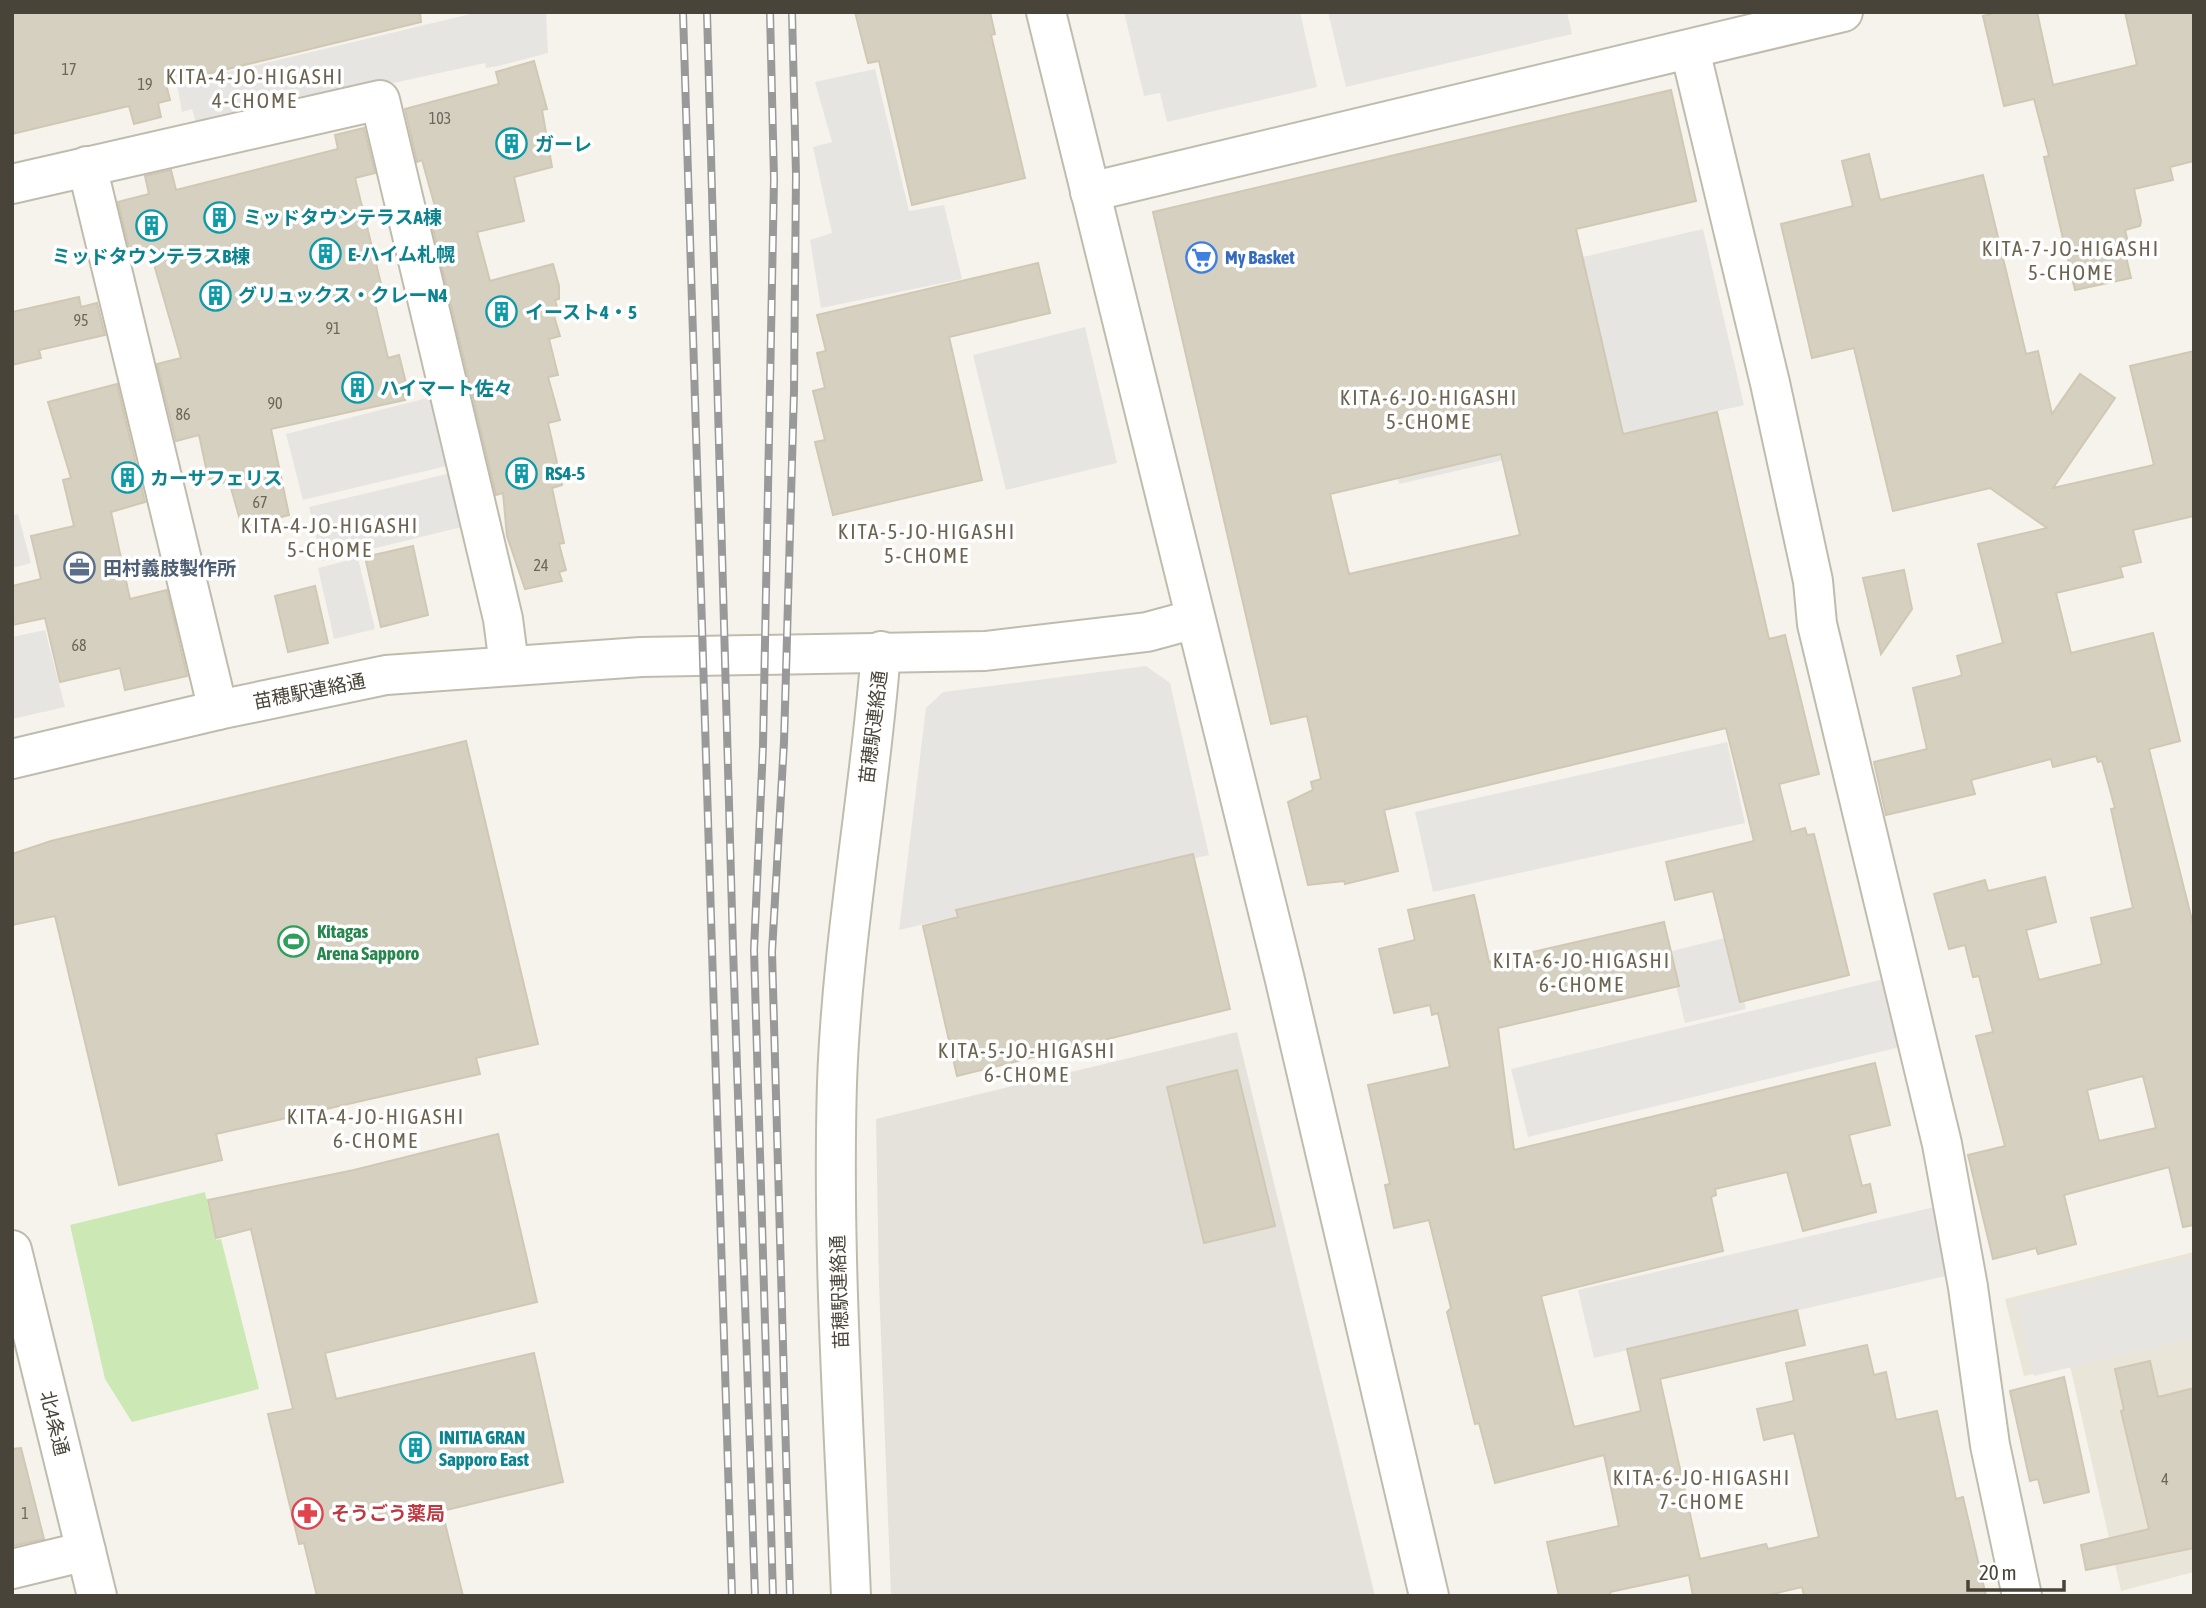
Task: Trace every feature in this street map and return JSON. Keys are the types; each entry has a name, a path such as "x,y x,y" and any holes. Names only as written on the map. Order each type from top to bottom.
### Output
{"street":[{"path":"1046,12 1284,976 1429,1596"},
{"path":"1090,192 1843,12"},
{"path":"1690,50 1770,383 1813,580 1817,624 1942,1144 1968,1287 1990,1445 2022,1596"},
{"path":"12,184 380,100 503,619 509,666"},
{"path":"87,166 218,710"},
{"path":"881,651 985,651 1147,632 1195,619"},
{"name":"苗穂駅連絡通","path":"12,760 218,710 386,676 641,657 881,651 844,961 837,1082 836,1207 851,1596"},
{"name":"北4条通","path":"12,1250 97,1596"},
{"path":"12,1569 86,1551"}],"shaded area":[{"path":"479,12 546,12 548,53 486,68 485,63 197,126 192,109 182,112 177,84"},
{"path":"1124,12 1300,12 1317,87 1167,122 1160,93 1144,96"},
{"path":"1328,12 1567,12 1572,34 1346,87"},
{"path":"875,69 909,211 944,205 962,279 821,308 810,240 832,233 813,147 832,142 815,82"},
{"path":"1703,229 1744,405 1399,484 1359,309"},
{"path":"1085,327 1117,463 1006,490 973,355"},
{"path":"435,396 451,465 303,500 286,434"},
{"path":"455,472 466,526 322,561 309,507"},
{"path":"18,514 31,563 12,568 12,516"},
{"path":"358,558 375,629 334,639 318,568"},
{"path":"45,630 65,707 12,719 12,637"},
{"path":"1146,666 1170,683 1209,855 899,930 926,708 943,692"},
{"path":"1727,742 1745,823 1433,892 1415,812"},
{"path":"1729,937 1746,1009 1685,1023 1668,952"},
{"path":"1884,979 1900,1047 1528,1137 1511,1069"},
{"path":"1237,1032 1375,1596 891,1596 879,1285 876,1119"},
{"path":"1939,1206 1954,1274 1594,1358 1578,1290"},
{"path":"2194,1252 2194,1572 2121,1591 2070,1366 2024,1376 2005,1299"},
{"path":"2194,1257 2194,1338 2034,1376 2016,1300"}],"green space":[{"path":"205,1192 216,1240 221,1239 259,1389 132,1422 105,1379 70,1225"}],"building":[{"path":"12,12 420,12 421,22 166,84 170,100 158,103 161,117 134,124 129,106 12,134"},
{"path":"855,12 990,12 995,34 991,35 1025,178 912,205 879,61 868,63"},
{"path":"1998,12 2037,12 2053,85 2137,65 2125,12 2194,12 2194,161 2170,167 2173,180 2134,189 2141,221 2140,226 2125,230 2130,251 2125,252 2131,278 2075,290 2044,157 2049,156 2034,99 2004,106 1983,16"},
{"path":"534,61 547,109 542,110 552,167 514,177 524,221 477,232 490,281 553,264 559,286 559,299 555,300 559,315 554,316 560,336 549,339 558,375 548,377 560,420 548,423 562,485 552,488 564,543 559,544 566,570 559,572 562,581 525,589 507,536 503,493 496,495 429,212 436,210 422,160 417,162 405,109 499,84 496,72"},
{"path":"1671,90 1696,201 1576,229 1623,434 1717,412 1769,639 1785,635 1819,774 1779,784 1791,832 1805,828 1807,835 1814,834 1849,975 1740,1002 1713,891 1675,900 1666,862 1754,841 1726,728 1384,810 1398,871 1345,884 1344,881 1308,885 1288,802 1313,790 1311,782 1321,779 1307,716 1271,724 1153,212","holes":["1501,454 1520,535 1349,574 1330,494"]},
{"path":"364,128 375,173 355,178 383,292 373,295 388,358 399,355 407,387 402,389 405,400 271,429 289,515 242,527 229,481 210,486 199,435 176,441 157,364 181,358 149,247 130,252 118,202 149,194 145,176 171,170 176,190 338,149 335,135"},
{"path":"1869,154 1880,200 1983,175 2026,354 2038,351 2052,414 2080,374 2115,398 2053,488 2154,465 2130,366 2194,351 2194,516 2133,530 2141,562 2120,567 2123,577 2056,593 2071,653 2153,633 2180,741 2149,749 2194,928 2194,1225 2183,1227 2169,1167 2064,1195 2076,1244 2038,1254 2036,1248 1993,1259 1968,1155 2005,1146 1976,1036 1993,1032 1979,976 1973,977 1965,945 1949,949 1934,894 1985,880 1988,891 2045,877 2056,922 2026,930 2039,980 2102,964 2091,918 2133,908 2111,809 2115,808 2102,761 2098,762 2096,756 2053,767 2051,759 1971,780 1975,794 1886,815 1874,762 1927,749 1913,688 1962,675 1957,656 2003,643 1978,544 2047,528 1990,488 1893,511 1854,348 1812,358 1781,224 1853,206 1842,161","holes":["2143,1076 2156,1128 2099,1141 2087,1090"]},
{"path":"1038,263 1050,313 949,337 982,480 833,515 815,442 825,440 813,391 825,388 817,353 826,351 817,315"},
{"path":"79,297 81,307 97,303 105,335 39,350 41,358 12,365 12,312"},
{"path":"117,384 145,502 111,512 130,599 167,590 187,676 125,690 120,668 60,682 45,618 12,625 12,586 41,579 31,536 74,526 63,480 71,478 48,402"},
{"path":"413,546 428,615 381,627 365,557"},
{"path":"1904,570 1912,609 1881,654 1863,578"},
{"path":"315,586 328,643 288,652 275,596"},
{"name":"Kitagas Arena Sapporo","path":"466,741 538,1044 476,1058 480,1074 216,1134 222,1160 119,1185 55,916 12,925 12,854 51,841"},
{"path":"1193,854 1230,1009 957,1076 923,926 958,917 956,910"},
{"path":"1474,895 1489,962 1664,922 1679,986 1498,1028 1514,1150 1875,1063 1890,1125 1849,1135 1862,1186 1870,1184 1876,1212 1803,1231 1787,1172 1715,1189 1716,1195 1711,1197 1723,1251 1541,1296 1574,1427 1641,1411 1627,1349 1797,1310 1805,1345 1660,1379 1700,1559 1766,1544 1768,1549 1819,1537 1794,1433 1764,1440 1757,1409 1794,1401 1786,1363 1867,1345 1874,1375 1886,1372 1896,1420 1937,1411 1956,1499 1963,1497 1986,1596 1804,1596 1802,1587 1765,1596 1693,1596 1689,1575 1610,1592 1611,1596 1559,1596 1547,1542 1619,1526 1604,1455 1495,1483 1479,1423 1475,1424 1447,1312 1451,1308 1429,1220 1394,1228 1385,1185 1390,1184 1368,1085 1450,1067 1438,1013 1432,1015 1430,1005 1394,1013 1379,949 1415,940 1408,910"},
{"path":"1237,1070 1275,1226 1204,1243 1167,1087"},
{"path":"498,1134 537,1302 325,1353 336,1399 534,1353 563,1482 442,1511 463,1596 317,1596 304,1543 299,1544 268,1414 293,1409 251,1229 216,1238 208,1200 354,1170"},
{"path":"2150,1361 2158,1397 2194,1388 2194,1548 2086,1570 2081,1545 2149,1529 2121,1411 2124,1410 2115,1369"},
{"path":"2064,1377 2089,1492 2044,1503 2038,1479 2030,1481 2010,1391"},
{"path":"21,1448 44,1539 12,1546 12,1449"}],"railway":[{"path":"683,12 732,1596"},
{"path":"707,12 733,948 755,1596"},
{"path":"770,12 774,179 763,746 754,950 773,1596"},
{"path":"790,1596 772,952 784,742 794,391 796,175 792,12"}],"place":[{"name":"ガーレ","path":"512,144"},
{"name":"ミッドタウンテラスA棟","path":"220,217"},
{"name":"ミッドタウンテラスB棟","path":"151,225"},
{"name":"E-ハイム札幌","path":"325,254"},
{"name":"My Basket","path":"1202,257"},
{"name":"グリュックス・クレーN4","path":"215,295"},
{"name":"イースト4・5","path":"502,312"},
{"name":"ハイマート佐々","path":"357,388"},
{"name":"RS4-5","path":"522,473"},
{"name":"カーサフェリス","path":"127,478"},
{"name":"田村義肢製作所","path":"80,568"},
{"name":"Kitagas Arena Sapporo","path":"294,942"},
{"name":"INITIA GRAN Sapporo East","path":"416,1448"},
{"name":"そうごう薬局","path":"308,1513"}],"district":[{"name":"KITA-4-JO-HIGASHI 4-CHOME","path":"255,89"},
{"name":"KITA-7-JO-HIGASHI 5-CHOME","path":"2071,261"},
{"name":"KITA-6-JO-HIGASHI 5-CHOME","path":"1429,410"},
{"name":"KITA-4-JO-HIGASHI 5-CHOME","path":"330,538"},
{"name":"KITA-5-JO-HIGASHI 5-CHOME","path":"927,544"},
{"name":"KITA-6-JO-HIGASHI 6-CHOME","path":"1582,973"},
{"name":"KITA-5-JO-HIGASHI 6-CHOME","path":"1027,1063"},
{"name":"KITA-4-JO-HIGASHI 6-CHOME","path":"376,1129"},
{"name":"KITA-6-JO-HIGASHI 7-CHOME","path":"1702,1490"}]}
